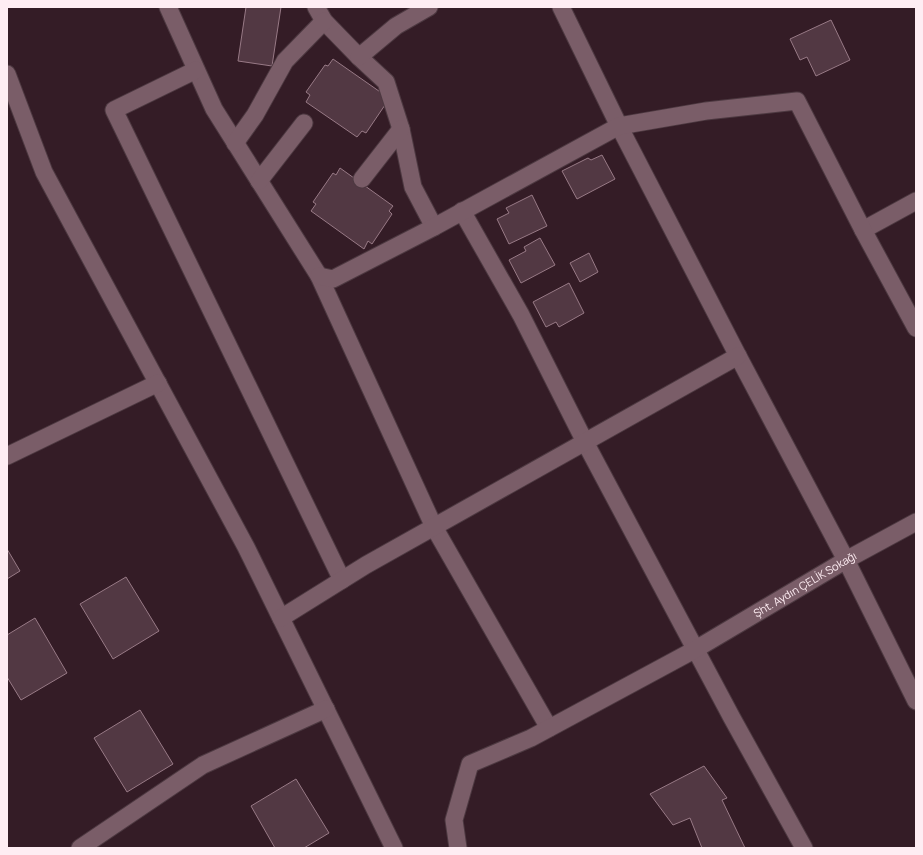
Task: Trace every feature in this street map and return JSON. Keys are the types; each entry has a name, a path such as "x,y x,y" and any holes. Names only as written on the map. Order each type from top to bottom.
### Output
{"street":[{"path":"168,7 214,109 319,276 434,527 549,728"},
{"path":"359,57 396,26 429,7"},
{"path":"561,7 619,126 846,560 916,701"},
{"path":"235,143 255,115 285,61 320,14 359,57 386,82 401,129 413,187 434,227"},
{"path":"196,70 114,110 342,580"},
{"path":"7,74 44,172 246,547 394,848"},
{"path":"319,276 333,279 434,227 619,126 706,111 797,101 863,230 916,328"},
{"path":"259,181 304,123"},
{"path":"362,179 401,129"},
{"path":"863,230 916,201"},
{"path":"462,211 520,315 585,442 732,718 804,848"},
{"path":"281,618 342,580 434,527 738,356"},
{"path":"7,456 158,383"},
{"name":"Şht. Aydın ÇELİK Sokağı","path":"458,848 454,820 470,764 531,738 696,649 846,560 916,522"},
{"path":"80,848 203,765 326,709"}],"building":[{"path":"246,7 281,7 272,66 238,61"},
{"path":"831,20 850,60 816,76 807,57 800,60 790,39"},
{"path":"333,59 386,96 387,102 366,133 362,131 357,137 306,102 310,95 306,92 325,65 328,66"},
{"path":"602,155 615,179 577,199 562,171 588,158 591,160"},
{"path":"340,168 393,206 389,211 392,214 372,244 368,241 364,249 311,211 316,204 313,202 333,173 336,175"},
{"path":"532,195 547,226 509,244 497,219 509,213 506,208"},
{"path":"540,238 555,265 521,283 509,260 526,251 524,247"},
{"path":"589,253 598,272 580,282 570,263"},
{"path":"569,283 584,313 559,327 556,322 546,327 533,302"},
{"path":"7,549 20,571 7,579"},
{"path":"126,577 159,631 113,659 80,604"},
{"path":"35,618 67,673 21,700 7,677 7,635"},
{"path":"140,710 173,764 127,792 94,738"},
{"path":"704,766 727,798 722,800 745,848 702,848 690,818 673,825 650,794"},
{"path":"296,779 329,833 304,848 275,848 251,806"}]}
